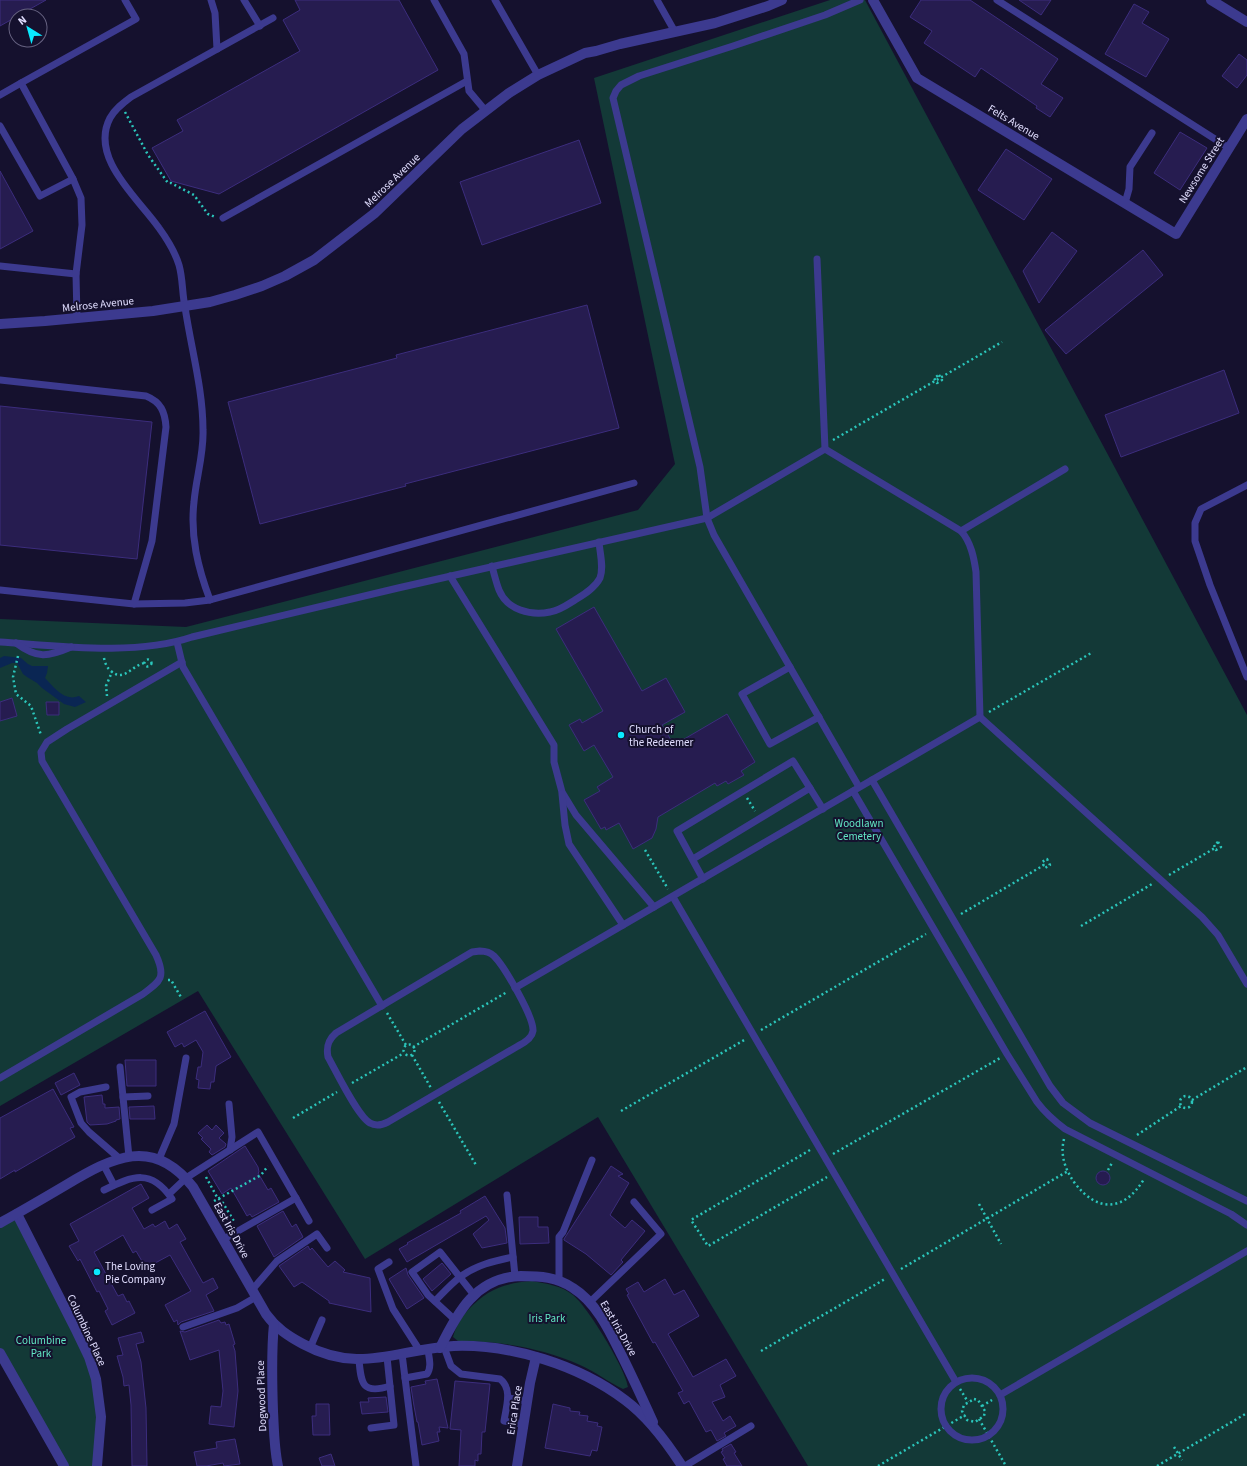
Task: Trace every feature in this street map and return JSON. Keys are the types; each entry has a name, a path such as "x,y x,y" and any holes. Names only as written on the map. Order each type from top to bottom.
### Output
{"street":[{"name":"Melrose Avenue","path":"0,324 153,311 210,302 262,286 285,276 314,260 375,213 462,129 485,110 509,92 538,75 585,53 715,23 782,0"},
{"name":"Felts Avenue","path":"873,0 917,78 1176,234"},
{"path":"1211,0 1247,22"},
{"name":"Newsome Street","path":"1176,234 1247,119"},
{"name":"East Iris Drive","path":"0,1223 103,1164 124,1157 146,1156 159,1160 177,1169 186,1178 205,1206 254,1294 274,1324 290,1337 310,1348 338,1357 359,1360 442,1348 483,1347 536,1357 574,1370 602,1385 625,1400 657,1431 682,1466"},
{"name":"Columbine Place","path":"17,1214 89,1357 96,1379 101,1417 97,1466"},
{"name":"East Iris Drive","path":"442,1348 454,1319 464,1305 486,1286 496,1281 515,1276 546,1277 559,1281 574,1288 590,1302 609,1332 657,1431"},
{"name":"Dogwood Place","path":"274,1324 272,1353 273,1408 274,1437 278,1466"},
{"path":"0,1353 64,1466"},
{"name":"Erica Place","path":"517,1466 527,1401 536,1357"}],"lane":[{"path":"0,95 136,19 125,0"},
{"path":"211,0 215,13 217,49"},
{"path":"244,0 260,26"},
{"path":"434,0 464,54 468,91 485,110"},
{"path":"495,0 538,75"},
{"path":"657,0 675,32"},
{"path":"860,0 825,15 762,37 639,76 621,85 613,98 700,467 706,518 714,535 819,718 856,789 934,930 1037,1102 1054,1121 1064,1129 1231,1214 1247,1225"},
{"path":"997,0 1229,148"},
{"path":"210,600 204,584 194,546 194,503 203,430 198,384 184,306 182,278 179,265 174,254 159,228 120,180 107,151 105,137 106,128 110,118 121,105 131,97 151,84 273,18"},
{"path":"223,218 467,81"},
{"path":"21,83 73,179 81,198 82,225 76,274 77,318"},
{"path":"0,126 40,196 73,179"},
{"path":"1125,203 1129,189 1130,167 1152,133"},
{"path":"817,259 825,447"},
{"path":"0,266 76,274"},
{"path":"0,380 146,396 153,398 163,409 166,417 166,427 152,541 150,553 134,604"},
{"path":"0,642 131,647 177,642 192,637 492,566 706,518 825,447"},
{"path":"825,447 961,531 971,548 976,572 980,717 1202,917 1218,934 1247,984"},
{"path":"961,531 1065,469"},
{"path":"0,590 134,604 185,603 210,600 634,483"},
{"path":"1247,485 1201,509 1195,523 1195,541 1210,585 1247,677"},
{"path":"492,566 499,590 505,599 525,613 551,612 561,609 585,594 599,579 602,568 599,542"},
{"path":"450,576 554,745 554,762 562,792 565,825 569,844 623,925"},
{"path":"177,642 183,667 382,1006"},
{"path":"16,643 31,653 45,656 74,646"},
{"path":"0,1078 143,994 156,984 160,977 162,970 156,955 42,761 41,752 44,745 67,729 182,662"},
{"path":"790,667 742,694 770,744 819,718"},
{"path":"515,988 980,717"},
{"path":"704,879 677,830 792,761 823,809"},
{"path":"872,780 952,920 1050,1086 1063,1103 1090,1124 1128,1141 1247,1201"},
{"path":"693,859 810,788"},
{"path":"562,792 576,815 654,908"},
{"path":"672,897 956,1382"},
{"path":"472,952 486,952 495,958 515,988 531,1019 533,1030 530,1037 518,1046 435,1096 388,1122 382,1124 369,1122 361,1114 328,1057 327,1044 336,1033 382,1006 472,952"},
{"path":"159,1160 174,1124 186,1058"},
{"path":"120,1066 123,1097 124,1157"},
{"path":"106,1087 80,1092 71,1097 81,1123 89,1132 124,1157"},
{"path":"123,1097 148,1096"},
{"path":"229,1104 232,1137 230,1150"},
{"path":"169,1194 186,1178 258,1132 309,1220"},
{"path":"559,1281 559,1237 563,1232 592,1160"},
{"path":"103,1164 114,1185"},
{"path":"104,1190 126,1179 140,1177 147,1178 160,1185 172,1199 152,1210"},
{"path":"507,1195 515,1276"},
{"path":"224,1239 296,1198"},
{"path":"590,1302 661,1234 634,1202"},
{"path":"183,1327 237,1308 254,1294 277,1261 317,1234 327,1248"},
{"path":"1000,1394 1247,1251"},
{"path":"454,1319 428,1295 412,1272 440,1252 474,1295"},
{"path":"435,1301 460,1277 484,1264 513,1257"},
{"path":"389,1262 378,1269 388,1297 393,1309 424,1350 430,1364 430,1370 424,1376 405,1378"},
{"path":"310,1348 322,1320"},
{"path":"442,1348 449,1363 461,1374 500,1379 508,1390 504,1421 523,1424"},
{"path":"402,1354 416,1466"},
{"path":"371,1428 394,1425 387,1357"},
{"path":"359,1360 360,1377 365,1386 375,1390 390,1386"},
{"path":"967,1378 980,1379 992,1385 1000,1394 1003,1404 1003,1415 998,1426 988,1436 977,1440 964,1440 953,1435 941,1416 941,1404 946,1392 956,1382 967,1378"},
{"path":"508,1398 527,1401"},
{"path":"685,1466 751,1426"}],"path":[{"path":"121,105 148,155 168,183 174,184 194,195 211,216 223,218"},
{"path":"825,447 935,380 1002,342"},
{"path":"104,647 104,661 112,672 118,675 124,675 138,665 145,663"},
{"path":"980,717 1093,652"},
{"path":"18,657 13,677 16,694 31,706 44,745"},
{"path":"111,703 106,695 106,686 112,672"},
{"path":"1081,926 1215,848"},
{"path":"645,850 672,897"},
{"path":"952,920 1044,866"},
{"path":"621,1112 934,930"},
{"path":"160,977 171,980 182,998"},
{"path":"413,1047 515,988"},
{"path":"382,1006 406,1045 413,1047"},
{"path":"406,1045 403,1050 404,1054 407,1056 412,1055"},
{"path":"413,1047 414,1050 412,1055 476,1165"},
{"path":"825,1159 1007,1054"},
{"path":"1181,1106 1189,1108 1192,1104 1192,1100 1247,1067"},
{"path":"1181,1106 1180,1102 1182,1097 1188,1096 1192,1100"},
{"path":"1128,1141 1181,1106"},
{"path":"1064,1129 1065,1137 1062,1154 1063,1160 1068,1171 1083,1194 1090,1200 1106,1205 1119,1202 1129,1197 1138,1188 1149,1172"},
{"path":"818,1145 691,1220 708,1246 834,1173"},
{"path":"205,1206 261,1175 274,1160"},
{"path":"201,1168 219,1198 224,1203 239,1231"},
{"path":"761,1351 1068,1171"},
{"path":"979,1204 1001,1244"},
{"path":"956,1382 968,1402"},
{"path":"974,1399 978,1400 985,1412 984,1416 975,1422 967,1420 965,1415 962,1412 964,1405 974,1399"},
{"path":"1157,1466 1247,1413"},
{"path":"878,1466 965,1415"},
{"path":"978,1419 1006,1466"},
{"path":"1174,1447 1182,1460"}],"green space":[{"name":"Woodlawn Cemetery","path":"830,0 865,0 1247,715 1247,1466 808,1466 598,1117 365,1259 198,991 0,1106 0,619 186,627 638,510 675,464 594,78"},
{"name":"Columbine Park","path":"17,1214 96,1379 97,1466 65,1466 0,1352 0,1223"},
{"name":"Iris Park","path":"532,1281 553,1285 564,1289 579,1301 605,1338 621,1367 628,1387 623,1389 586,1368 551,1354 505,1344 458,1341 453,1337 463,1316 475,1303 489,1292 513,1283"}],"water":[{"path":"4,656 21,658 32,666 48,666 45,678 60,693 69,697 79,696 86,702 75,707 64,704 23,674 17,663 12,663 0,668 0,658"}],"building":[{"path":"0,0 46,0 32,8 8,8 8,21 0,26"},
{"path":"295,0 399,0 438,70 219,194 171,181 152,148 183,131 177,120 300,51 283,20 300,10"},
{"path":"921,0 970,0 1058,59 1041,84 1063,98 1050,117 1036,108 1037,106 981,68 975,77 924,43 932,31 910,17"},
{"path":"1019,0 1051,0 1041,15"},
{"path":"1134,4 1149,12 1142,23 1169,39 1146,77 1105,54"},
{"path":"1239,54 1247,60 1247,75 1237,88 1222,76"},
{"path":"1180,132 1207,148 1180,190 1154,173"},
{"path":"579,140 601,203 482,245 460,182"},
{"path":"1006,149 1052,179 1024,220 978,190"},
{"path":"0,171 33,231 0,249"},
{"path":"1052,232 1077,251 1039,303 1023,271"},
{"path":"1143,250 1163,275 1066,354 1045,330"},
{"path":"587,305 619,428 260,524 228,402 397,358 396,355"},
{"path":"1224,370 1239,413 1121,457 1105,415"},
{"path":"0,406 152,422 137,559 0,545"},
{"name":"Church of the Redeemer","path":"594,607 642,691 666,678 685,712 662,725 674,745 727,714 755,762 741,771 744,775 728,784 726,781 717,786 715,783 658,817 656,829 652,838 633,849 619,823 606,830 605,827 601,829 584,800 600,791 597,787 613,777 594,745 584,751 569,725 580,719 582,723 603,711 556,629"},
{"path":"12,698 17,716 0,721 0,702"},
{"path":"46,702 59,702 59,715 47,715"},
{"path":"205,1011 231,1057 216,1066 214,1082 211,1082 210,1089 198,1088 199,1080 196,1079 198,1067 201,1067 203,1052 196,1040 184,1047 182,1043 175,1047 167,1032"},
{"path":"125,1060 156,1060 156,1086 127,1086"},
{"path":"74,1073 80,1085 61,1095 55,1083"},
{"path":"53,1089 74,1127 70,1128 75,1137 15,1172 15,1170 0,1179 0,1118"},
{"path":"102,1095 105,1108 119,1107 120,1119 107,1124 90,1125 87,1122 84,1097"},
{"path":"154,1106 155,1119 130,1119 129,1107"},
{"path":"207,1125 212,1130 216,1125 224,1133 219,1138 226,1144 225,1147 212,1155 209,1152 211,1149 201,1139 203,1138 198,1133"},
{"path":"245,1146 258,1167 258,1173 268,1190 271,1188 279,1202 252,1217 250,1214 247,1216 231,1188 222,1194 208,1171"},
{"path":"611,1166 623,1174 618,1176 629,1183 610,1215 625,1228 632,1220 645,1231 621,1260 623,1262 611,1275 586,1254 564,1239"},
{"path":"1103,1171 1108,1173 1110,1178 1108,1183 1103,1185 1098,1183 1096,1178 1098,1173"},
{"path":"141,1184 149,1198 132,1208 144,1229 153,1224 155,1227 165,1221 169,1229 177,1224 186,1239 180,1242 203,1283 213,1278 218,1288 206,1295 214,1311 181,1322 178,1325 177,1320 174,1322 165,1305 191,1291 170,1255 146,1268 136,1251 133,1253 123,1235 94,1252 118,1296 123,1294 127,1302 129,1301 135,1313 112,1325 105,1311 108,1309 99,1291 97,1292 80,1259 78,1261 69,1246 79,1241 70,1224"},
{"path":"485,1196 505,1228 507,1243 482,1248 473,1234 489,1220 486,1216 407,1262 399,1249 461,1213 460,1211"},
{"path":"283,1211 292,1227 296,1224 303,1237 274,1257 257,1226"},
{"path":"519,1217 538,1217 538,1227 548,1227 549,1243 520,1244"},
{"path":"308,1246 310,1250 312,1248 328,1267 335,1261 345,1270 343,1272 370,1278 371,1312 329,1303 329,1301 302,1282 294,1287 279,1266"},
{"path":"442,1263 451,1274 432,1291 423,1279"},
{"path":"406,1268 408,1275 424,1298 407,1309 389,1279"},
{"path":"665,1279 674,1295 684,1290 699,1316 668,1334 693,1377 726,1359 736,1376 720,1385 725,1397 712,1402 723,1421 730,1416 736,1426 724,1433 726,1436 717,1441 711,1430 706,1432 689,1401 684,1404 678,1393 683,1391 655,1342 653,1343 627,1295 629,1294 626,1289 638,1282 644,1292"},
{"path":"219,1320 221,1323 225,1322 226,1325 229,1324 235,1344 233,1345 235,1351 238,1391 234,1427 209,1424 211,1406 221,1407 223,1391 219,1350 190,1360 180,1331 185,1332"},
{"path":"141,1332 144,1342 136,1344 141,1362 146,1408 147,1466 132,1466 131,1405 129,1385 124,1386 117,1356 123,1355 118,1338"},
{"path":"437,1379 448,1428 439,1427 440,1432 437,1432 439,1441 422,1445 411,1387 426,1384 425,1381"},
{"path":"455,1381 490,1384 485,1432 482,1432 481,1454 478,1454 478,1461 475,1460 475,1466 459,1466 461,1430 450,1429"},
{"path":"386,1397 388,1412 362,1414 360,1402 369,1402 368,1398"},
{"path":"316,1404 329,1404 330,1435 313,1435 312,1416 316,1416"},
{"path":"553,1404 570,1408 570,1411 580,1412 579,1415 588,1416 587,1421 598,1423 597,1426 602,1427 597,1451 592,1450 590,1456 545,1448"},
{"path":"235,1439 240,1464 224,1466 223,1463 197,1466 194,1452 217,1448 216,1442"},
{"path":"731,1444 736,1452 734,1453 742,1466 727,1466 723,1459 725,1458 721,1452 723,1451 722,1449"},
{"path":"331,1454 335,1466 322,1466 319,1458"}],"place":[{"name":"Church of the Redeemer","path":"621,735"},
{"name":"The Loving Pie Company","path":"97,1272"}]}
